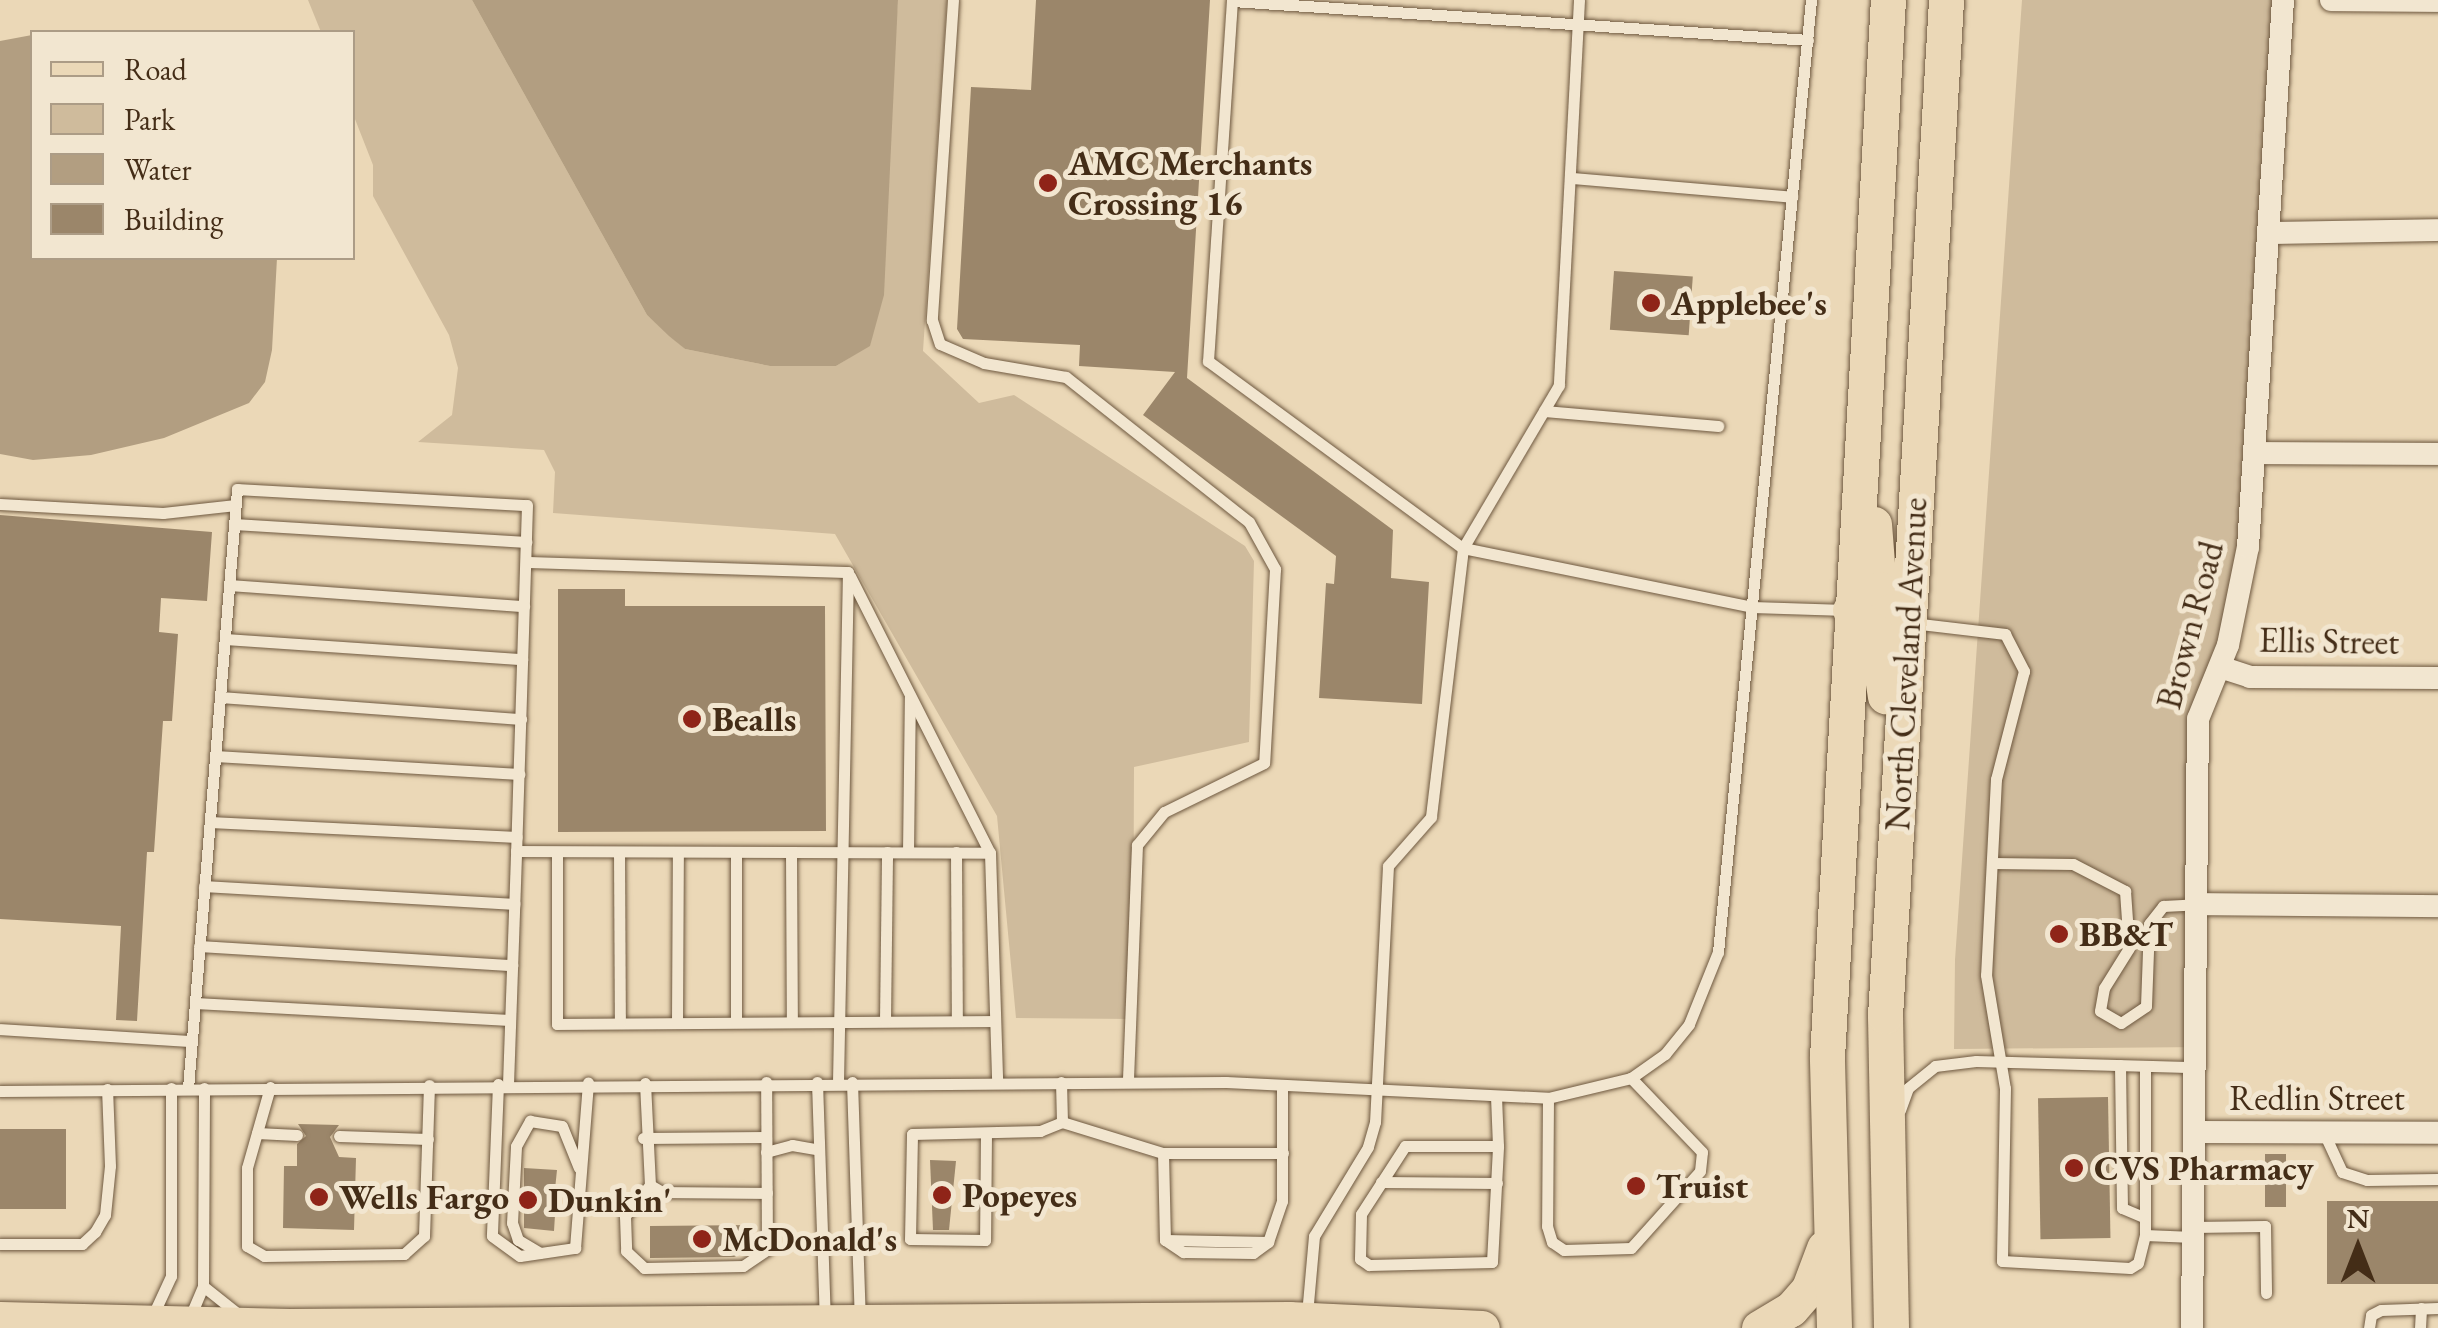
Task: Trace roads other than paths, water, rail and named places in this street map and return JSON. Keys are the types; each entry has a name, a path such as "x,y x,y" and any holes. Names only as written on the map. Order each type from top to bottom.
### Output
{"main road":[{"name":"North Cleveland Avenue","path":"1834,1328 1827,1057 1888,0"},
{"name":"North Cleveland Avenue","path":"1891,1328 1884,1157 1894,857 1946,0"},
{"path":"1863,398 1879,589 1891,611 1908,622"},
{"path":"1850,610 1863,616 1882,651 1894,857"},
{"path":"1759,1328 1791,1309 1810,1288 1829,1233"},
{"path":"0,1319 185,1327 843,1327 1306,1320 1482,1328"}],"street":[{"name":"Brown Road","path":"2192,1328 2198,719 2220,667 2248,547 2283,0"},
{"path":"2331,0 2438,1"},
{"path":"2270,233 2438,230"},
{"path":"2257,452 2438,454"},
{"name":"Ellis Street","path":"2220,667 2250,677 2438,678"},
{"path":"2197,904 2438,906"},
{"name":"Redlin Street","path":"2196,1132 2438,1133"}],"lane":[{"path":"952,0 932,320 940,344 984,363 1066,377 1250,522 1275,569 1264,763 1164,812 1137,845 1128,1082"},
{"path":"1306,1320 1314,1236 1368,1147 1376,1090 1388,866 1431,817 1462,548 1559,385 1578,0"},
{"path":"0,1090 1128,1082 1548,1098 1631,1078 1666,1054 1689,1024 1718,952 1811,0"},
{"path":"1808,40 1232,1 1208,361 1462,548 1752,607 1850,610"},
{"path":"1572,178 1792,197"},
{"path":"1544,411 1718,426"},
{"path":"188,1088 237,489 527,505 510,1020 492,1236 520,1256 575,1248 588,1083"},
{"path":"0,504 163,513 236,504"},
{"path":"234,524 526,542"},
{"path":"526,562 848,572"},
{"path":"848,572 990,853 997,1082"},
{"path":"838,1082 848,572"},
{"path":"229,585 524,606"},
{"path":"1908,622 1983,628 2004,634 2018,651 2022,695 1996,780 1986,975 2001,1062 2002,1261 2130,1268 2142,1256 2145,1066"},
{"path":"225,639 522,659"},
{"path":"908,852 910,696"},
{"path":"220,697 520,718"},
{"path":"215,756 519,774"},
{"path":"210,822 517,837"},
{"path":"516,851 990,853"},
{"path":"557,852 557,1024 995,1021"},
{"path":"619,852 620,1023"},
{"path":"677,1023 678,852"},
{"path":"736,852 736,1022"},
{"path":"792,852 792,1022"},
{"path":"885,1021 888,852"},
{"path":"956,852 957,1021"},
{"path":"1992,863 2073,864 2126,891 2129,948 2104,988 2100,1012 2121,1023 2146,1006 2149,924 2163,906 2197,904"},
{"path":"204,886 514,904"},
{"path":"200,946 512,965"},
{"path":"195,1002 510,1020"},
{"path":"0,1029 192,1041"},
{"path":"1884,1157 1908,1088 1935,1066 2001,1062 2196,1068"},
{"path":"2120,1065 2122,1208 2145,1218"},
{"path":"1548,1098 1546,1226 1552,1242 1580,1251 1630,1248 1700,1171 1702,1152 1631,1078"},
{"path":"645,1083 643,1138 650,1185 625,1216 626,1251 644,1268 743,1266 766,1250 766,1082"},
{"path":"817,1082 820,1150 843,1327"},
{"path":"843,1327 852,1082"},
{"path":"1061,1082 1062,1122"},
{"path":"270,1087 247,1168 247,1246 264,1256 404,1254 424,1236 430,1085"},
{"path":"1163,1153 1165,1240 1183,1252 1253,1254 1268,1242 1282,1202 1282,1085"},
{"path":"139,1325 160,1308 171,1276 171,1088"},
{"path":"185,1327 203,1286 204,1088"},
{"path":"0,1244 82,1244 95,1232 104,1215 110,1166 108,1089"},
{"path":"1496,1096 1498,1146 1498,1183 1492,1262 1370,1264 1360,1259 1356,1233 1381,1182 1405,1146 1498,1146"},
{"path":"541,1254 518,1240 512,1223 516,1146 530,1121 562,1126 580,1172"},
{"path":"986,1132 985,1240 910,1239 912,1134 986,1132 1040,1131 1062,1122 1163,1153 1284,1153"},
{"path":"257,1133 297,1134"},
{"path":"2324,1133 2342,1172 2367,1180 2438,1179"},
{"path":"339,1136 428,1138"},
{"path":"643,1138 766,1137"},
{"path":"766,1152 792,1146 820,1150"},
{"path":"1381,1182 1498,1183"},
{"path":"650,1185 662,1192 766,1193"},
{"path":"2145,1235 2265,1226 2266,1293"},
{"path":"203,1286 237,1313 289,1326"},
{"path":"2420,1328 2421,1308"},
{"path":"2369,1328 2371,1315 2380,1310 2438,1308"}],"water":[{"path":"472,0 898,0 884,295 870,346 836,366 770,366 685,349 669,336 647,315"},
{"path":"30,35 30,260 277,260 272,350 265,382 249,403 164,438 91,455 33,460 0,454 0,41"}],"place":[{"name":"AMC Merchants Crossing 16","path":"1048,183"},
{"name":"Applebee's","path":"1651,303"},
{"name":"Bealls","path":"692,719"},
{"name":"BB&T","path":"2059,934"},
{"name":"CVS Pharmacy","path":"2074,1168"},
{"name":"Truist","path":"1636,1186"},
{"name":"Popeyes","path":"942,1195"},
{"name":"Wells Fargo","path":"319,1197"},
{"name":"Dunkin'","path":"528,1200"},
{"name":"McDonald's","path":"702,1239"}]}
